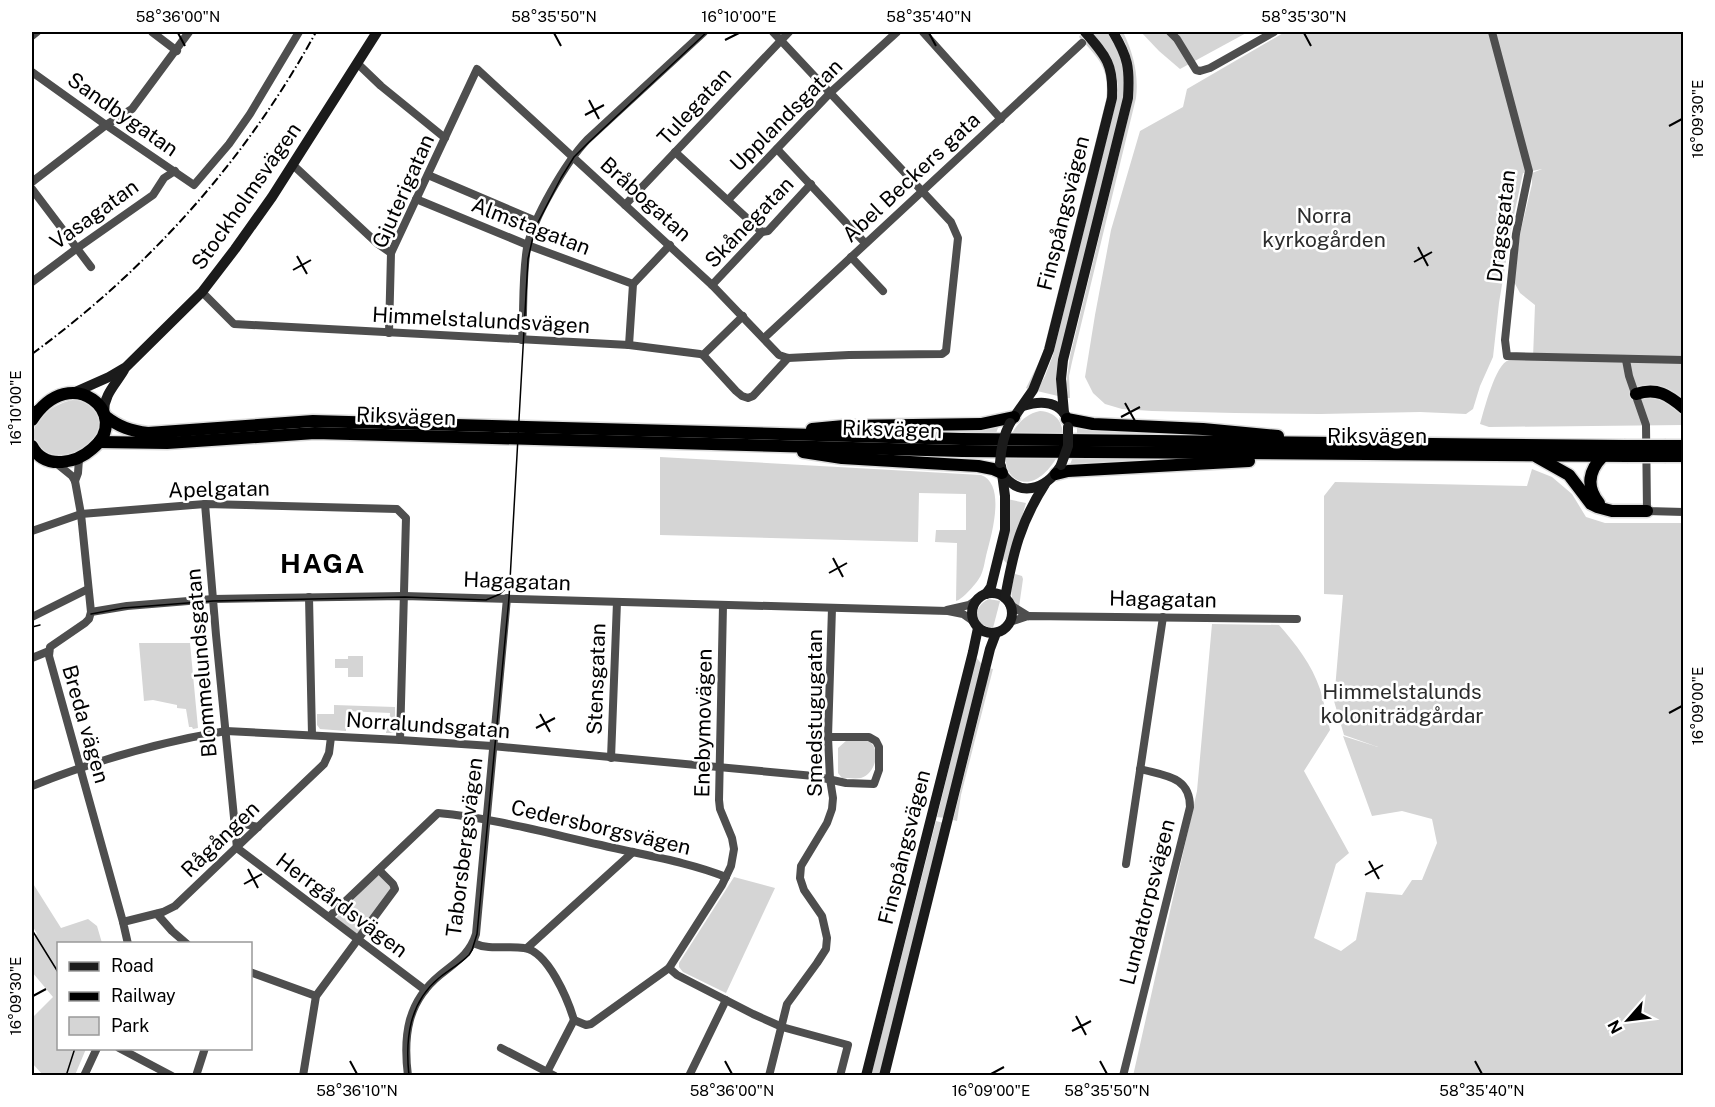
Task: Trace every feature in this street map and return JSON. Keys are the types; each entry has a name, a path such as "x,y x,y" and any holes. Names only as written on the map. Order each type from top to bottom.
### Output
{"highway":[{"path":"1636,394 1655,391 1669,396 1683,408"},
{"path":"32,420 46,403 54,398 73,393"},
{"name":"Riksvägen","path":"73,393 91,398 99,404 104,414 126,430 148,433 313,421 770,440 962,451 1603,456 1625,451"},
{"path":"32,446 35,457 55,462 79,459 99,442 105,427 104,414"},
{"path":"770,440 807,429 844,426 981,424 1012,420"},
{"path":"1067,420 1260,434 1339,443"},
{"name":"Riksvägen","path":"99,442 167,443 315,432 770,440 1339,443 1625,451 1677,449"},
{"path":"770,440 842,458 1001,468"},
{"path":"1058,469 1068,471 1360,454"},
{"path":"1533,455 1569,475 1592,504 1612,511 1647,511"},
{"path":"1603,456 1592,469 1589,481 1591,490 1599,503 1612,511"}],"main road":[{"name":"Stockholmsvägen","path":"104,414 109,393 126,367 202,292 235,249 293,165 377,32"},
{"name":"Finspångsvägen","path":"1023,406 1041,373 1049,350 1112,98 1113,79 1108,60 1085,32"},
{"name":"Finspångsvägen","path":"1067,420 1061,379 1063,360 1128,98 1129,74 1124,49 1113,32"},
{"name":"Stockholmsvägen","path":"73,393 126,367"},
{"path":"1034,402 1045,402 1055,406 1067,420 1068,446 1058,469 1045,484 1020,529 1010,570 1007,601 1013,616 1002,631 996,633 981,631 971,614 972,607 991,587 1005,530 1001,468 1004,433 1023,406 1034,402"},
{"path":"1001,468 1007,481 1022,488 1033,488 1045,484"},
{"path":"982,596 992,593 1007,601"},
{"name":"Finspångsvägen","path":"867,1076 973,652 975,624"},
{"name":"Finspångsvägen","path":"884,1076 990,649 996,633"}],"street":[{"path":"32,36 37,32"},
{"path":"152,32 177,51"},
{"path":"32,182 106,125 132,109 189,32"},
{"name":"Sandbygatan","path":"32,72 194,184 229,144 248,117 299,32"},
{"path":"522,340 528,245 536,221 573,156 704,32"},
{"path":"743,316 703,355 742,396 748,398 753,396 788,358 942,354 946,351 958,238 951,222 773,32"},
{"name":"Tulegatan","path":"626,205 789,32"},
{"name":"Upplandsgatan","path":"728,200 831,92 897,32"},
{"path":"922,32 1001,119"},
{"path":"1170,32 1196,69 1200,71 1210,68 1274,32"},
{"name":"Dragsgatan","path":"1492,32 1529,171 1516,234 1505,340 1507,356 1626,360"},
{"name":"Abel Beckers gata","path":"764,338 1082,43"},
{"path":"357,63 381,86 445,138"},
{"name":"Bråbogatan","path":"477,69 670,245 743,316 779,355 788,358"},
{"name":"Gjuterigatan","path":"389,333 392,253 477,69"},
{"path":"777,149 865,243"},
{"path":"675,152 762,232"},
{"path":"293,165 378,244 392,253"},
{"name":"Vasagatan","path":"32,282 153,195 164,178 175,171"},
{"path":"428,175 536,221"},
{"name":"Skånegatan","path":"712,285 762,232 768,231 811,184"},
{"path":"32,189 91,267"},
{"name":"Almstagatan","path":"416,200 633,284"},
{"path":"629,345 633,284 670,245"},
{"path":"851,256 883,291"},
{"name":"Himmelstalundsvägen","path":"202,292 234,324 629,345 703,355"},
{"path":"1683,360 1626,360 1647,435 1647,511 1683,512"},
{"path":"75,482 79,459"},
{"path":"55,462 72,476 75,482 81,514 91,612"},
{"name":"Apelgatan","path":"32,531 81,514 205,504 397,509 406,518 405,596"},
{"name":"Blommelundsgatan","path":"205,504 237,848"},
{"path":"32,617 88,589"},
{"path":"400,740 405,596"},
{"name":"Hagagatan","path":"91,612 127,606 213,599 405,596 943,611 963,614 975,624"},
{"name":"Hagagatan","path":"943,611 969,605 982,596"},
{"path":"309,597 312,735"},
{"name":"Taborsbergsvägen","path":"408,1076 407,1031 414,1008 425,990 437,977 462,958 473,943 476,934 507,598"},
{"path":"1007,601 1028,616"},
{"name":"Stensgatan","path":"611,758 617,602"},
{"name":"Enebymovägen","path":"574,1020 586,1025 591,1024 669,968 731,866 734,849 732,838 720,809 723,605"},
{"name":"Smedstugugatan","path":"769,1076 787,1004 826,949 827,938 822,916 804,890 800,878 801,866 822,832 832,809 828,737 832,608"},
{"name":"Breda vägen","path":"91,612 89,619 55,642 49,651 123,922"},
{"name":"Hagagatan","path":"1010,622 1028,616 1298,619"},
{"name":"Lundatorpsvägen","path":"1126,864 1163,616"},
{"path":"32,658 49,651"},
{"name":"Norralundsgatan","path":"32,786 80,767 226,731 493,746 814,776 846,783 874,784 879,770 879,747 876,741 869,737 828,737"},
{"name":"Rågången","path":"123,922 157,914 175,906 324,764 329,753 331,737"},
{"name":"Lundatorpsvägen","path":"1123,1076 1190,807 1188,791 1184,784 1178,780 1140,769"},
{"name":"Cedersborgsvägen","path":"329,917 438,813 487,819 633,852 726,877"},
{"path":"235,817 244,824 258,827"},
{"name":"Herrgårdsvägen","path":"237,848 425,990"},
{"path":"527,948 633,852"},
{"path":"303,1076 316,996 395,889 379,870"},
{"path":"157,914 185,942"},
{"path":"123,922 128,942"},
{"path":"473,943 489,949 527,948 542,960 556,977 566,994 574,1020 549,1074 501,1048"},
{"path":"669,968 677,975 782,1027 849,1045 840,1076"},
{"path":"252,973 316,996"},
{"path":"689,1076 726,1000"},
{"path":"84,1076 96,1050"},
{"path":"122,1050 172,1076"},
{"path":"196,1076 204,1050"}],"green space":[{"path":"1090,32 1107,32 1122,58 1126,92 1058,396 1037,391 1053,355 1118,93 1118,84 1111,60 1102,45"},
{"path":"1119,32 1123,32 1130,48 1136,72 1136,98 1072,362 1069,376 1070,398 1067,398 1066,384 1070,356 1133,98 1132,63"},
{"path":"1141,32 1248,32 1180,69"},
{"name":"Norra kyrkogården","path":"1285,32 1683,32 1683,425 1489,427 1480,424 1491,389 1504,363 1512,359 1533,358 1535,305 1520,293 1514,282 1520,234 1532,184 1532,173 1542,169 1523,173 1499,303 1493,357 1473,409 1466,414 1152,411 1122,409 1105,404 1093,393 1085,377 1095,315 1111,230 1140,131 1183,107 1187,89"},
{"path":"1080,35 1105,65 1109,91 1045,354 1028,389 1026,388 1042,356 1106,100 1106,80 1102,65 1079,37"},
{"path":"73,400 83,400 97,409 100,422 98,432 93,440 80,450 63,455 47,455 36,444 34,436 38,421 50,409"},
{"path":"1040,411 1050,413 1058,419 1063,437 1010,437 1022,420"},
{"path":"999,425 995,436 826,429"},
{"path":"1077,427 1259,437 1077,437"},
{"path":"1005,456 1057,457 1045,473 1027,482 1012,476 1007,468"},
{"path":"660,457 981,475 989,480 995,498 994,522 982,573 970,590 956,601 957,543 935,542 936,530 966,530 966,494 919,493 918,542 660,535"},
{"path":"1073,457 1259,458 1069,467"},
{"name":"Himmelstalunds koloniträdgårdar","path":"1532,469 1552,477 1572,494 1586,517 1605,523 1683,523 1683,1075 1133,1076 1197,791 1212,624 1279,625 1303,655 1317,680 1330,730 1304,771 1349,853 1336,864 1314,938 1341,951 1356,940 1366,892 1402,895 1412,880 1422,880 1437,843 1432,819 1402,811 1372,816 1343,736 1378,747 1344,735 1334,701 1343,595 1324,594 1324,496 1335,482 1527,486"},
{"path":"1007,499 1026,503 1008,565 1002,558 1010,521"},
{"path":"1015,574 1022,576 1023,579 1019,607 1012,596"},
{"path":"989,599 1000,601 993,628 982,624 977,616 979,607"},
{"path":"139,643 190,643 198,728 189,727 186,709 153,700 144,701"},
{"path":"348,656 363,656 363,677 348,677 348,668 335,668 335,659 348,659"},
{"path":"976,657 983,666 945,818 937,817"},
{"path":"988,668 993,669 961,795 957,821 953,820 985,691"},
{"path":"334,705 395,707 395,732 386,733 390,713 346,711 346,731 320,729 317,725 317,714 334,714"},
{"path":"847,740 866,740 874,748 876,760 874,766 861,778 842,778 838,773 838,748"},
{"path":"936,821 944,823 880,1075 871,1076"},
{"path":"378,874 392,889 357,934 336,918"},
{"path":"734,877 775,888 726,993 683,972 679,963"},
{"path":"32,882 61,928 88,919 97,926 102,942 57,942 57,1050 86,1050 75,1075 43,1075 32,1063 32,1018 53,997 32,972 34,961 32,945 34,943 32,939 37,934 32,925"}],"tram line":[{"path":"409,1076 409,1035 415,1010 429,988 469,955 477,934 509,598 528,259 535,228 574,157 707,32"},
{"path":"91,614 123,608 213,601 405,597 486,600 500,594 506,588 509,580"},
{"path":"32,627 40,625"},
{"path":"32,930 57,970"},
{"path":"66,1076 74,1050"}],"railway":[{"path":"32,354 116,285 192,209 259,124 316,32"}],"district":[{"name":"HAGA","path":"323,563"}]}
